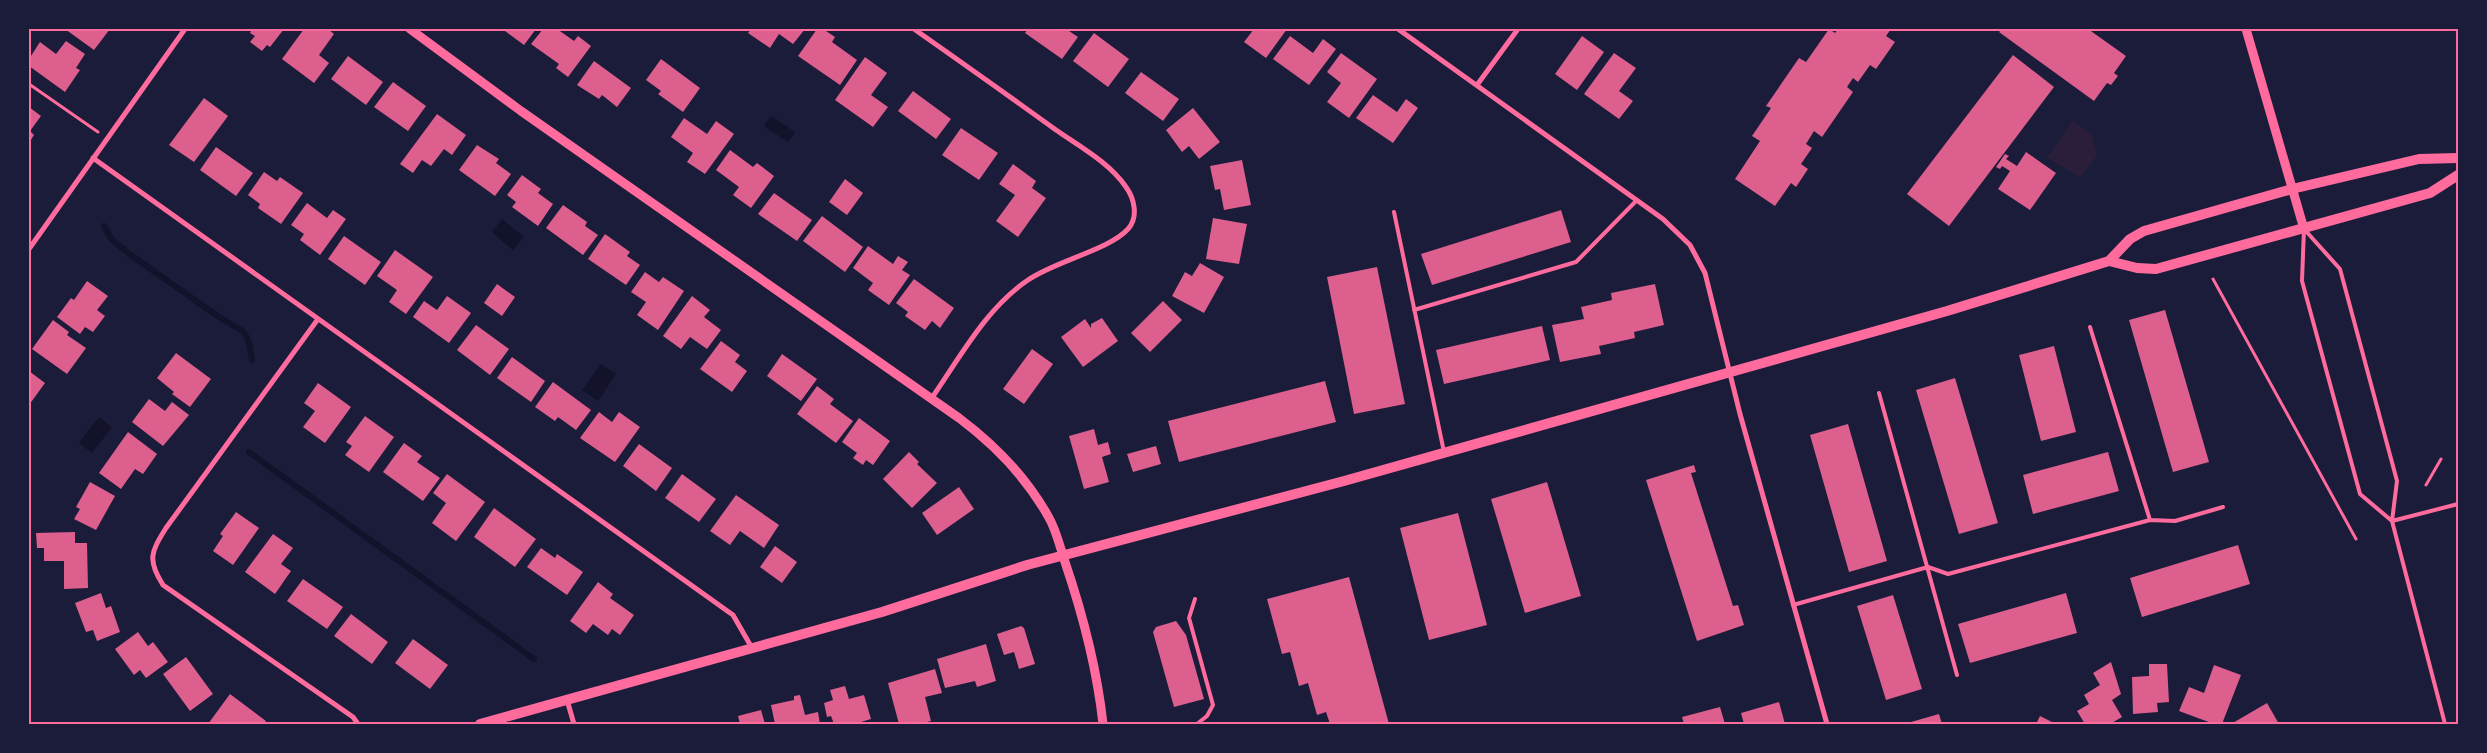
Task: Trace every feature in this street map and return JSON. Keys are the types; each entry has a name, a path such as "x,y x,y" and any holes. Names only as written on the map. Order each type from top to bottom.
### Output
{"main road":[{"path":"2109,261 2130,239 2144,231 2292,189 2419,159 2458,158"},
{"path":"480,724 882,612 1063,556 1444,453 1947,311 2109,261 2156,269 2304,229 2430,193 2458,175"}],"street":[{"path":"29,249 185,29"},
{"path":"410,29 521,111 976,430 1013,466 1050,518 1078,600 1095,669 1103,724"},
{"path":"914,29 1096,159 1125,185 1133,200 1134,215 1130,228 1120,236 1102,246 1050,267 1027,280 1008,296 991,314 931,400"},
{"path":"1398,29 1637,200 1677,231 1690,245 1709,286 1729,372 1827,724"},
{"path":"1477,85 1518,29"},
{"path":"2246,29 2304,229"},
{"path":"93,158 733,615 752,648"},
{"path":"318,319 166,528 152,551 154,570 163,585 353,717 358,724"},
{"path":"567,700 574,724"}],"lane":[{"path":"1414,310 1576,262 1637,200"},
{"path":"1394,212 1444,453"},
{"path":"2304,229 2302,280 2360,494 2392,521"},
{"path":"2304,229 2340,269 2397,481 2392,521 2445,724"},
{"path":"2090,327 2150,520"},
{"path":"1879,393 1957,675"},
{"path":"2392,521 2458,504"},
{"path":"1793,605 1928,567 1948,574 2150,520 2175,521 2224,507"},
{"path":"1195,598 1189,618 1213,705 1207,716 1197,724"}],"path":[{"path":"29,84 96,130 106,140"},
{"path":"2214,279 2356,539"},
{"path":"2426,485 2441,459"}],"shaded area":[{"path":"771,116 795,132 788,142 764,126"},
{"path":"2073,120 2092,135 2097,156 2080,177 2047,158"},
{"path":"502,219 524,237 513,250 492,232"},
{"path":"601,364 616,374 598,401 582,390"},
{"path":"99,417 112,427 92,453 79,443"}],"building":[{"path":"65,29 110,29 94,50"},
{"path":"252,29 284,29 270,47 267,45 262,51 250,42 255,36 250,33"},
{"path":"304,29 328,29 334,34 319,55 329,63 314,83 282,59"},
{"path":"506,29 536,29 524,45 505,31"},
{"path":"543,29 557,29 574,41 578,36 591,46 568,77 556,68 559,64 531,44"},
{"path":"751,29 805,29 793,44 779,34 770,48 748,33"},
{"path":"817,29 823,29 835,37 832,42 857,60 840,85 798,56"},
{"path":"1028,29 1066,29 1078,37 1062,59 1025,33"},
{"path":"1254,29 1287,29 1266,58 1244,42"},
{"path":"1829,29 1835,33 1838,29 1891,29 1886,36 1895,42 1876,69 1870,65 1858,82 1853,78 1847,87 1853,92 1822,137 1814,131 1806,144 1812,148 1801,164 1808,169 1796,187 1791,183 1775,206 1735,179 1760,141 1752,136 1771,108 1766,106 1799,58 1806,62"},
{"path":"2002,29 2088,29 2126,56 2114,73 2118,76 2111,85 2107,83 2094,101 1999,32"},
{"path":"1094,33 1129,59 1108,87 1073,61"},
{"path":"1290,36 1313,53 1323,39 1336,49 1309,85 1273,59"},
{"path":"1582,36 1604,52 1577,90 1555,74"},
{"path":"66,41 85,54 76,68 80,70 65,92 29,66 29,59 40,42 56,54"},
{"path":"1341,53 1377,79 1349,118 1327,102 1341,83 1327,72"},
{"path":"1614,53 1636,68 1619,91 1633,101 1619,119 1584,94"},
{"path":"2013,55 2054,87 1949,226 1907,194"},
{"path":"348,56 383,82 366,105 331,79"},
{"path":"865,57 887,73 871,95 888,107 873,127 835,100"},
{"path":"661,59 700,88 683,112 658,94 661,91 646,80"},
{"path":"594,61 631,88 617,107 602,95 599,99 577,85"},
{"path":"1141,72 1179,99 1163,121 1125,93"},
{"path":"393,82 426,106 408,131 374,107"},
{"path":"913,91 951,119 936,139 898,111"},
{"path":"1373,95 1397,112 1406,99 1418,108 1393,143 1356,118"},
{"path":"204,98 228,116 194,162 169,145"},
{"path":"29,107 41,116 30,131 34,135 29,143"},
{"path":"1193,108 1220,142 1199,159 1189,146 1182,152 1166,130"},
{"path":"437,114 466,135 452,155 444,149 431,166 422,160 413,173 400,164"},
{"path":"684,118 707,134 716,121 734,134 705,174 687,162 693,153 671,137"},
{"path":"961,128 998,153 979,180 942,155"},
{"path":"477,145 499,159 496,163 511,174 495,196 459,170"},
{"path":"216,147 253,173 236,196 200,170"},
{"path":"730,150 753,167 757,163 774,176 751,208 733,195 739,187 716,170"},
{"path":"2026,152 2056,173 2030,210 1998,189 2010,171 2002,166 2000,169 1996,167 2005,154 2009,156 2006,159 2017,166"},
{"path":"1242,160 1251,205 1224,210 1220,189 1215,190 1210,166"},
{"path":"1013,164 1036,181 1032,188 1046,198 1018,237 996,221 1015,195 999,184"},
{"path":"264,172 277,181 280,177 303,193 281,224 258,208 260,204 248,195"},
{"path":"522,175 541,189 538,193 553,204 538,226 512,207 516,202 507,195"},
{"path":"845,179 863,193 847,215 829,202"},
{"path":"774,193 812,220 797,241 758,214"},
{"path":"307,203 327,218 333,210 346,219 320,255 300,240 304,234 291,225"},
{"path":"563,205 587,222 585,226 598,235 583,255 546,228"},
{"path":"1561,210 1571,242 1432,285 1421,254"},
{"path":"822,216 863,247 845,272 803,241"},
{"path":"1213,218 1247,224 1239,264 1206,259"},
{"path":"605,234 630,252 627,256 640,265 626,285 588,259"},
{"path":"344,236 381,262 365,285 328,259"},
{"path":"868,246 893,264 898,256 908,262 902,270 910,275 889,305 868,290 873,283 853,268"},
{"path":"395,250 433,277 406,314 389,302 397,290 377,276"},
{"path":"1200,263 1224,277 1204,313 1172,296 1185,272 1192,276"},
{"path":"1377,267 1405,404 1354,414 1327,277"},
{"path":"645,272 659,282 663,277 684,291 658,330 637,315 646,302 631,292"},
{"path":"914,279 954,308 940,328 932,321 925,330 905,316 908,312 896,303"},
{"path":"87,281 108,296 97,310 105,316 93,332 85,327 80,334 57,317 71,298 74,300"},
{"path":"497,284 515,297 502,316 484,303"},
{"path":"1655,284 1664,325 1634,332 1635,338 1599,346 1601,354 1560,362 1552,325 1584,319 1581,307 1612,300 1611,293"},
{"path":"447,296 471,313 449,343 413,317 424,301 437,310"},
{"path":"692,296 710,310 704,317 721,330 707,349 690,337 681,349 663,336"},
{"path":"1163,301 1182,320 1150,352 1131,333"},
{"path":"2165,310 2209,462 2173,472 2129,320"},
{"path":"1102,318 1118,341 1083,367 1061,337 1085,319 1091,328 1091,324"},
{"path":"53,320 69,332 67,335 86,348 67,374 32,349"},
{"path":"476,325 509,349 490,375 457,350"},
{"path":"1542,326 1550,360 1444,384 1436,350"},
{"path":"721,341 740,355 735,362 747,371 732,392 700,369"},
{"path":"2054,346 2076,432 2041,441 2019,355"},
{"path":"1032,349 1053,364 1024,404 1003,389"},
{"path":"176,353 211,379 190,407 172,394 174,392 157,378"},
{"path":"782,354 817,379 801,401 767,376"},
{"path":"512,357 545,381 531,402 497,378"},
{"path":"29,371 45,383 29,405"},
{"path":"1955,378 1998,523 1959,534 1916,390"},
{"path":"1325,381 1336,422 1179,462 1168,421"},
{"path":"553,382 591,410 576,430 558,417 555,421 535,407"},
{"path":"318,383 351,407 325,443 303,427 315,411 304,403"},
{"path":"817,386 834,399 830,404 853,421 836,443 797,414"},
{"path":"149,399 165,411 172,402 189,415 163,446 132,422"},
{"path":"599,412 612,422 619,412 640,427 615,462 580,438"},
{"path":"365,416 394,437 369,472 345,455 352,446 346,442"},
{"path":"859,418 890,441 873,465 866,460 863,465 853,458 857,453 842,442"},
{"path":"1848,424 1887,561 1849,572 1810,435"},
{"path":"1094,429 1098,445 1108,442 1111,454 1102,457 1109,482 1084,489 1069,436"},
{"path":"128,432 157,454 143,474 135,469 121,489 99,473"},
{"path":"404,443 422,456 417,462 440,478 423,501 383,472"},
{"path":"639,444 672,468 656,491 623,466"},
{"path":"1156,446 1161,464 1133,472 1127,454"},
{"path":"909,452 919,462 917,464 937,483 912,508 883,479"},
{"path":"2108,452 2119,491 2033,514 2023,475"},
{"path":"1694,465 1696,472 1691,473 1733,606 1738,605 1744,625 1697,641 1646,480"},
{"path":"447,474 485,502 456,541 432,523 446,503 433,493"},
{"path":"682,474 716,499 699,522 665,498"},
{"path":"90,482 115,496 96,530 74,519 80,509 76,507"},
{"path":"1547,482 1581,596 1525,613 1491,499"},
{"path":"959,487 974,509 937,535 922,513"},
{"path":"736,495 779,525 764,548 740,531 730,545 710,531"},
{"path":"494,508 536,539 515,567 474,537"},
{"path":"236,512 259,528 233,565 213,551 223,536 220,534"},
{"path":"1458,513 1487,625 1429,640 1400,528"},
{"path":"75,532 75,543 87,543 88,588 64,589 64,561 44,561 44,548 37,548 36,533"},
{"path":"273,534 293,548 281,564 291,571 275,594 245,572"},
{"path":"2238,545 2250,584 2142,617 2130,578"},
{"path":"775,546 797,562 782,583 760,567"},
{"path":"541,548 555,558 557,554 583,572 567,595 527,567"},
{"path":"1349,577 1389,724 1330,724 1326,712 1317,715 1308,683 1299,686 1290,652 1282,654 1267,599"},
{"path":"303,579 343,607 327,629 287,601"},
{"path":"598,582 613,594 610,598 634,615 620,635 612,629 608,635 593,624 586,633 570,621"},
{"path":"101,593 106,608 111,606 120,632 97,641 93,630 86,632 75,603"},
{"path":"2066,593 2077,633 1970,663 1958,624"},
{"path":"1893,595 1922,689 1886,700 1857,606"},
{"path":"351,614 388,642 372,664 334,636"},
{"path":"1176,621 1186,635 1204,699 1174,707 1153,632 1156,627"},
{"path":"1021,626 1024,628 1035,664 1019,669 1014,652 1004,655 997,634"},
{"path":"138,632 148,646 153,642 168,662 146,678 140,670 134,675 115,649"},
{"path":"413,639 448,665 430,689 395,663"},
{"path":"986,644 996,681 977,687 975,681 945,688 937,659"},
{"path":"186,657 213,694 190,711 163,674"},
{"path":"2111,662 2121,694 2112,700 2122,717 2110,724 2085,724 2077,711 2089,704 2084,695 2100,685 2093,673"},
{"path":"2149,664 2167,664 2169,702 2157,703 2158,712 2133,714 2132,677 2149,676"},
{"path":"2214,665 2241,675 2222,724 2214,724 2179,711 2189,687 2204,693"},
{"path":"935,669 942,693 925,697 931,721 919,724 899,724 888,683"},
{"path":"845,686 849,699 864,695 871,719 861,722 862,724 834,724 831,716 827,717 824,703 833,700 830,690"},
{"path":"230,694 266,721 264,724 208,724"},
{"path":"800,695 805,715 818,712 820,724 775,724 771,705 794,700 794,696"},
{"path":"1779,702 1785,724 1744,724 1741,713"},
{"path":"2267,703 2279,724 2231,724"},
{"path":"1720,707 1725,724 1684,724 1682,717"},
{"path":"761,710 765,724 740,724 738,716"},
{"path":"1939,714 1942,724 1904,724"},
{"path":"2040,716 2056,724 2036,724"}],"waterway":[{"path":"104,226 112,240 131,255 216,315 244,332 249,342 252,360"},
{"path":"249,452 534,659"}]}
